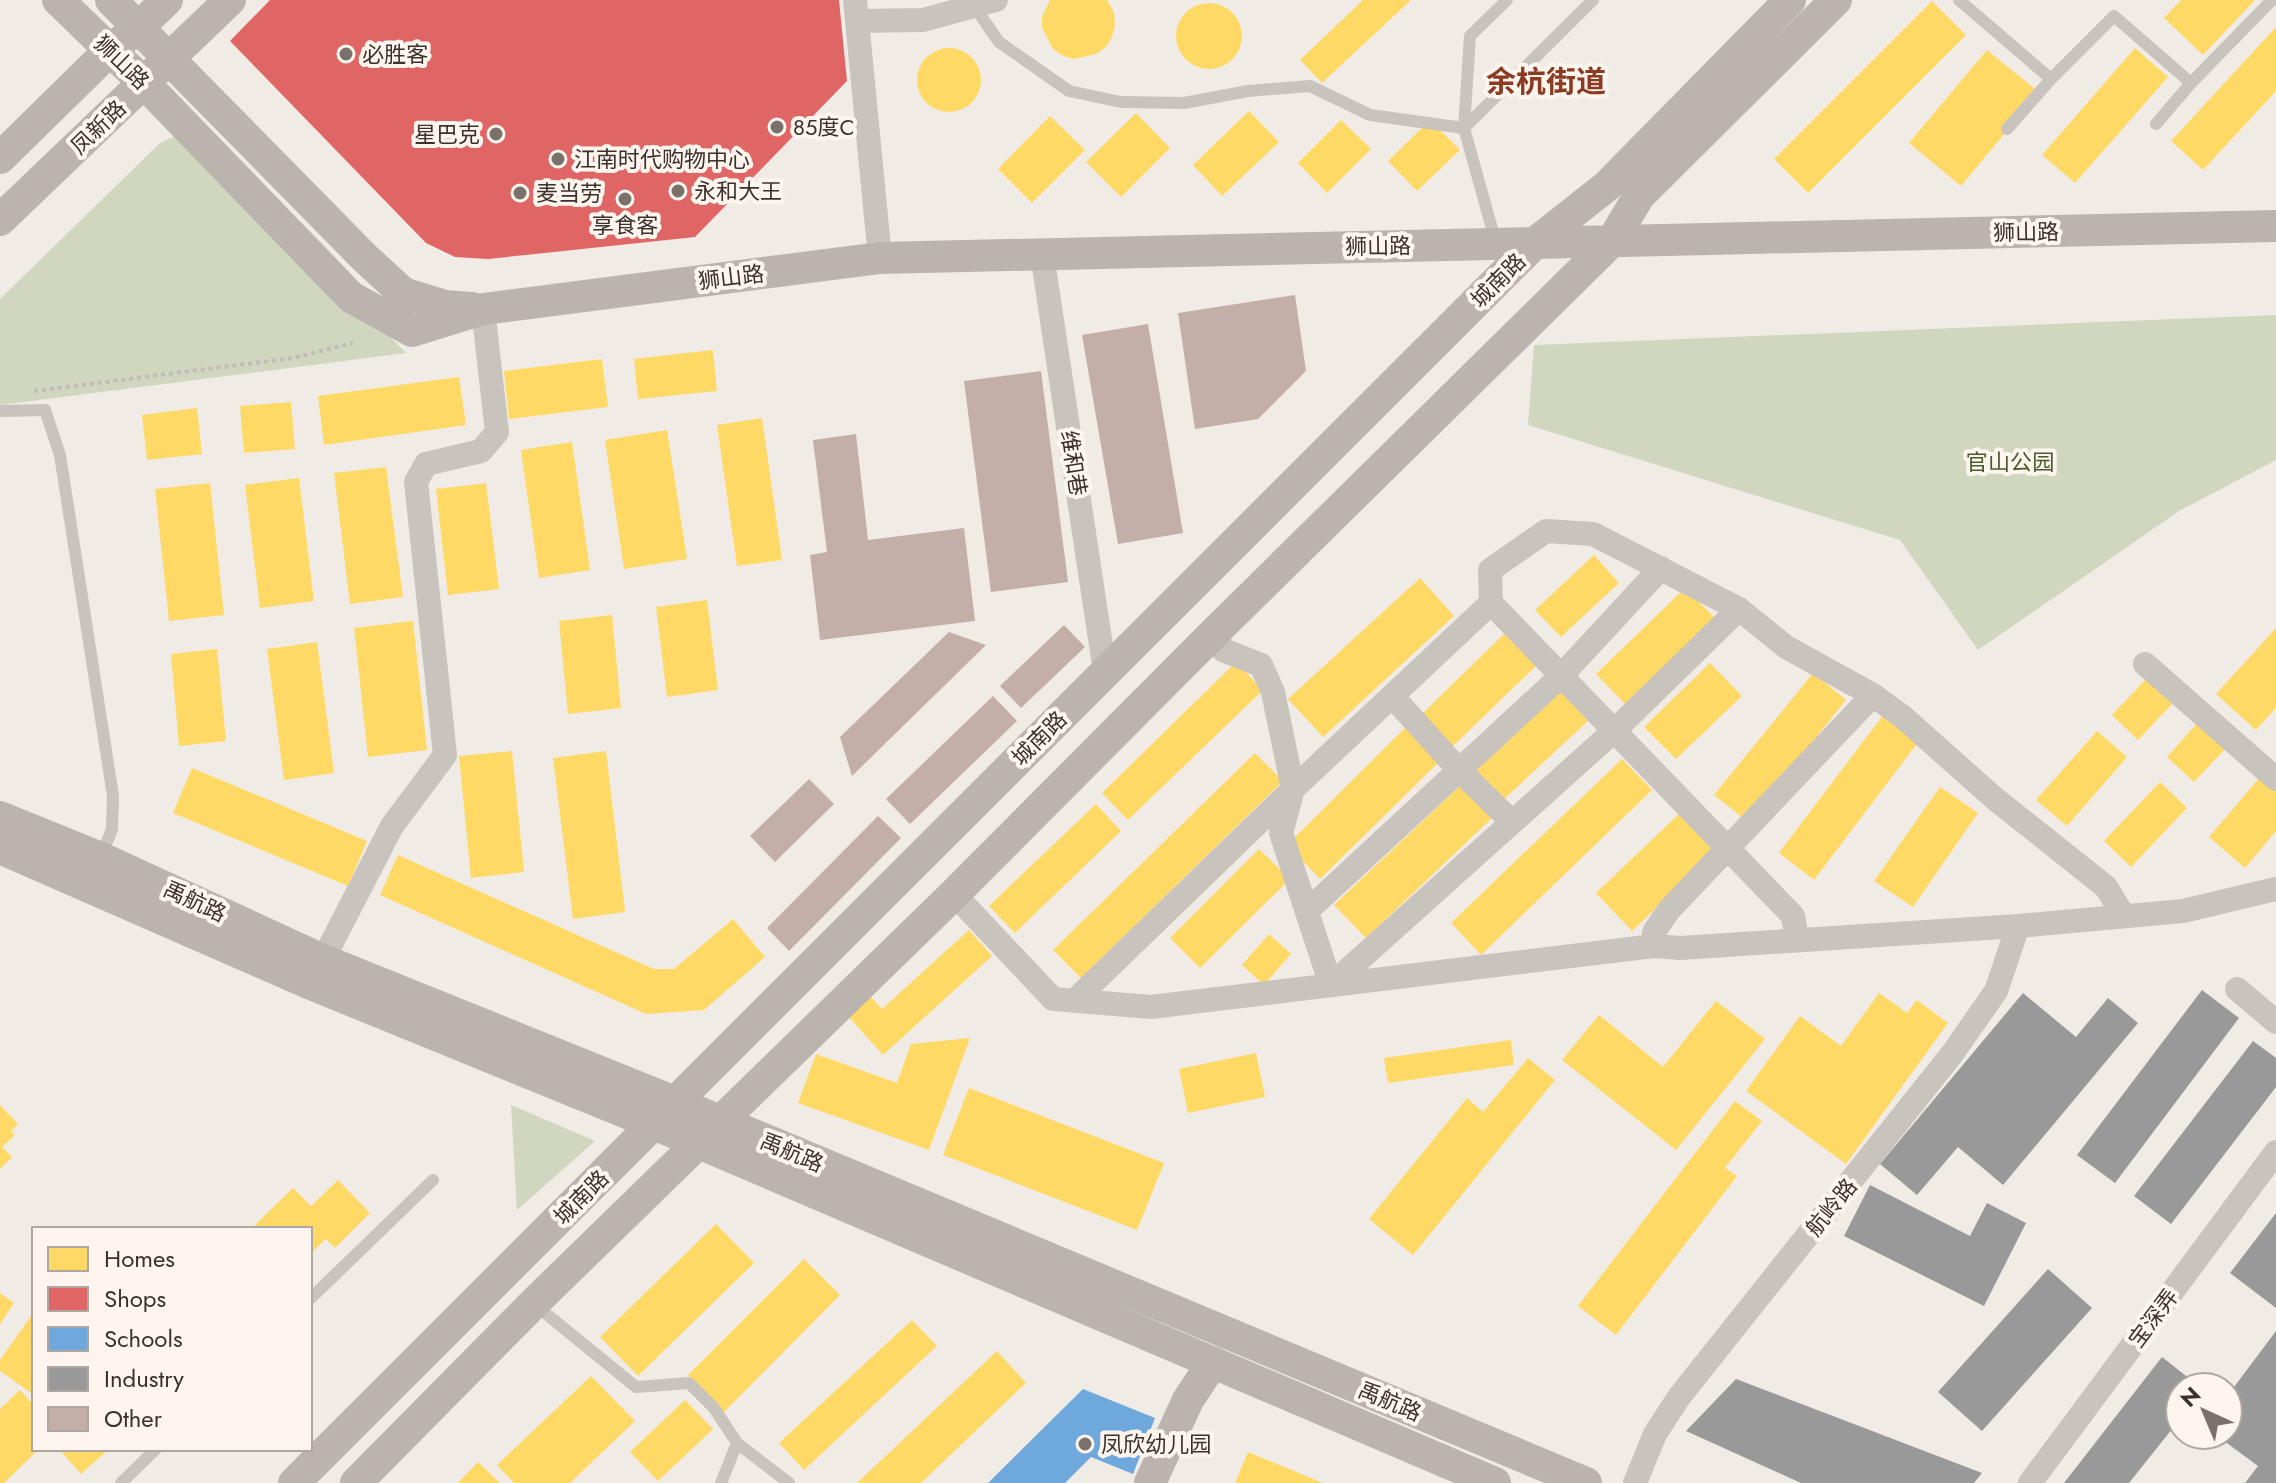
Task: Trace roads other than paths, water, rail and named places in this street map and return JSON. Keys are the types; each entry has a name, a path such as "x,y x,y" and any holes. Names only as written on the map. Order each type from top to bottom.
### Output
{"main road":[{"name":"狮山路","path":"58,0 144,83 351,297 412,331 483,309 880,258 2276,226"},
{"name":"狮山路","path":"111,0 403,293 445,306 483,309"},
{"path":"0,158 110,50 167,0"},
{"name":"凤新路","path":"0,220 230,0"},
{"name":"城南路","path":"294,1483 1536,242 1607,186 1790,0"},
{"name":"城南路","path":"356,1483 534,1303 954,894 1612,241 1639,196 1836,0"},
{"name":"禹航路","path":"0,817 95,872 317,972 665,1113 1213,1362 1495,1483"},
{"name":"禹航路","path":"0,848 95,872"},
{"name":"禹航路","path":"708,1132 1586,1483"},
{"path":"1150,1483 1188,1400 1213,1362"}],"street":[{"path":"880,258 856,11 923,20 985,3"},
{"name":"维和巷","path":"1042,254 1105,672"},
{"path":"317,972 392,826 445,755 416,482 426,464 481,451 497,432 483,309"},
{"path":"1797,939 1793,916 1491,603 1490,570 1546,531 1593,534 1739,609 1786,647 1873,695 1903,717 1994,798 2106,887 2123,915"},
{"path":"1307,911 1561,676 1661,568"},
{"path":"1074,1001 1491,603"},
{"path":"1331,985 1614,731 1739,609"},
{"path":"1215,632 1223,650 1261,665 1273,692 1293,789 1281,833 1331,985"},
{"path":"2145,664 2276,779"},
{"path":"1654,946 1654,932 1669,910 1873,695"},
{"path":"1392,696 1459,770 1512,822"},
{"path":"954,894 1053,999 1151,1007 1654,946 1680,948 2018,926 2183,911 2276,889"},
{"name":"航岭路","path":"1635,1483 1655,1434 1679,1397 1952,1054 1996,991 2018,926"},
{"path":"2237,989 2276,1022"},
{"name":"宝深弄","path":"2030,1483 2276,1152"}],"lane":[{"path":"1496,243 1464,128 1470,36 1507,0"},
{"path":"1464,128 1593,0"},
{"path":"1959,0 2051,79"},
{"path":"2156,124 2191,83 2272,0"},
{"path":"985,3 999,42 1069,91 1121,102 1184,103 1248,91 1310,86 1370,115 1464,128"},
{"path":"2007,129 2051,79 2114,16 2191,83"},
{"path":"0,411 45,410 60,455 113,796 112,829 95,872"},
{"path":"312,1297 433,1180"},
{"path":"534,1303 636,1387 689,1383 714,1408 737,1443 789,1483"},
{"path":"721,1483 737,1443"},
{"path":"121,1483 154,1451"}],"place":[{"name":"必胜客","path":"346,54"},
{"name":"85度C","path":"777,127"},
{"name":"星巴克","path":"496,134"},
{"name":"江南时代购物中心","path":"558,159"},
{"name":"永和大王","path":"678,191"},
{"name":"麦当劳","path":"520,193"},
{"name":"享食客","path":"625,199"},
{"name":"凤欣幼儿园","path":"1085,1444"}],"district":[{"name":"余杭街道","path":"1546,81"}],"park label":[{"name":"官山公园","path":"2010,462"}]}
